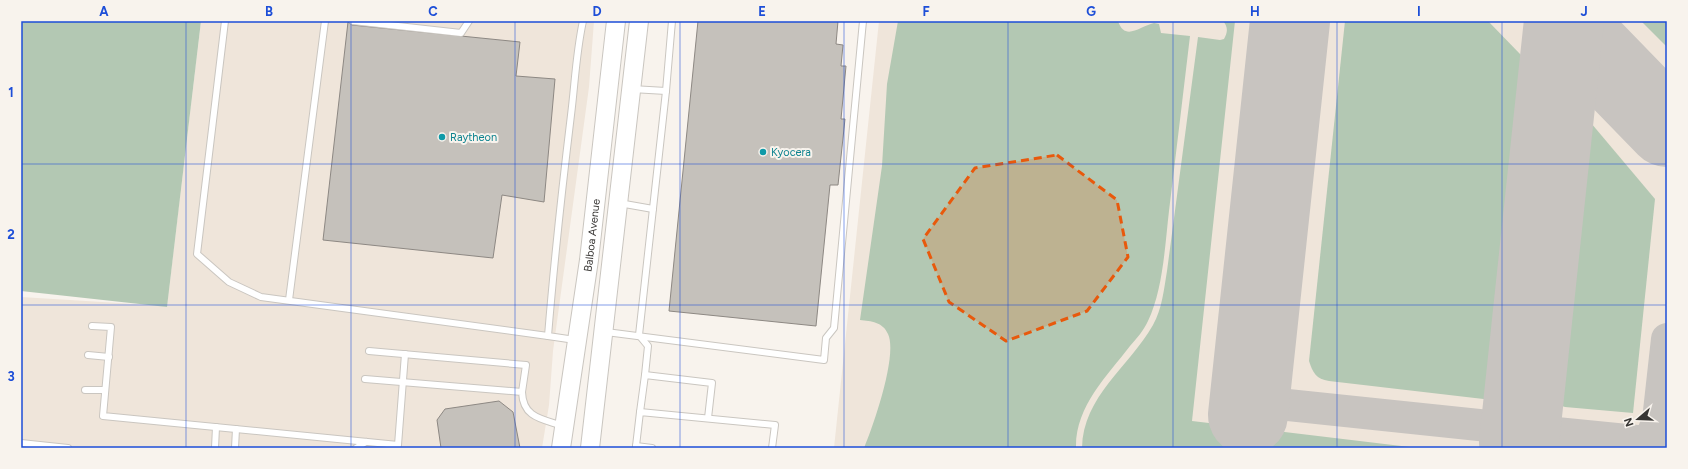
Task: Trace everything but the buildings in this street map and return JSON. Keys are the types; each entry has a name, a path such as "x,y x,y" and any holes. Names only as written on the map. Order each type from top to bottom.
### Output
{"main road":[{"name":"Balboa Avenue","path":"590,448 631,89 628,24"},
{"name":"Balboa Avenue","path":"561,448 628,24"},
{"path":"578,340 587,346 587,366 593,420"}],"lane":[{"path":"225,21 198,254 229,282 261,296 578,340"},
{"path":"289,300 325,21"},
{"path":"353,21 461,33 469,21"},
{"path":"548,336 557,234 576,82 576,55 583,21"},
{"path":"652,448 636,447 648,346 639,335 666,91 672,21"},
{"path":"604,332 639,335 824,360 826,338 834,328 863,21"},
{"path":"631,89 666,91"},
{"path":"619,203 653,209"},
{"path":"92,326 111,327 103,416 398,445 405,354"},
{"path":"369,351 526,365 522,392 524,404 531,414 538,418 564,426"},
{"path":"88,355 108,357"},
{"path":"644,374 712,383 708,418"},
{"path":"365,379 522,392"},
{"path":"85,390 105,390"},
{"path":"640,412 775,425 772,448"},
{"path":"215,448 216,427"},
{"path":"235,448 236,429"},
{"path":"356,448 366,442"},
{"path":"21,443 35,446 68,448"}],"highlighted area":[{"path":"1057,155 1117,200 1128,257 1087,311 1006,341 949,302 923,239 975,168"}],"shaded area":[{"path":"201,21 594,21 589,87 553,351 549,405 542,448 21,448 21,297 167,306"},
{"path":"879,21 1667,21 1667,448 834,448"}],"green space":[{"path":"21,21 201,21 167,307 21,291"},
{"path":"898,21 1118,21 1125,31 1129,32 1154,23 1159,24 1161,33 1190,36 1165,253 1157,296 1144,328 1094,393 1087,406 1077,433 1076,448 864,448 883,391 890,358 890,344 886,330 876,323 860,320 882,166 887,84"},
{"path":"1223,21 1235,21 1192,421 1418,448 1082,448 1084,430 1090,413 1099,397 1143,340 1153,325 1159,312 1167,271 1198,37 1220,40 1224,39 1227,30"},
{"path":"1345,21 1488,21 1521,55 1527,68 1495,393 1492,400 1329,381 1318,377 1310,365 1309,361"},
{"path":"1641,21 1667,21 1667,47"},
{"path":"1584,121 1591,123 1655,199 1633,413 1565,407 1559,405 1557,401 1579,135 1581,124"}],"taxiway":[{"path":"1622,81 1633,88 1648,94 1667,93"},
{"path":"1663,124 1667,130"},
{"path":"1644,442 1652,435 1658,420 1667,339"},
{"path":"1250,401 1498,427 1511,423 1523,405"},
{"path":"1523,405 1527,420 1536,431 1667,444"}],"runway":[{"path":"1248,415 1290,21"},
{"path":"1564,21 1667,127"},
{"path":"1519,443 1564,21"}],"place":[{"name":"Raytheon","path":"442,137"},
{"name":"Kyocera","path":"763,152"}]}
